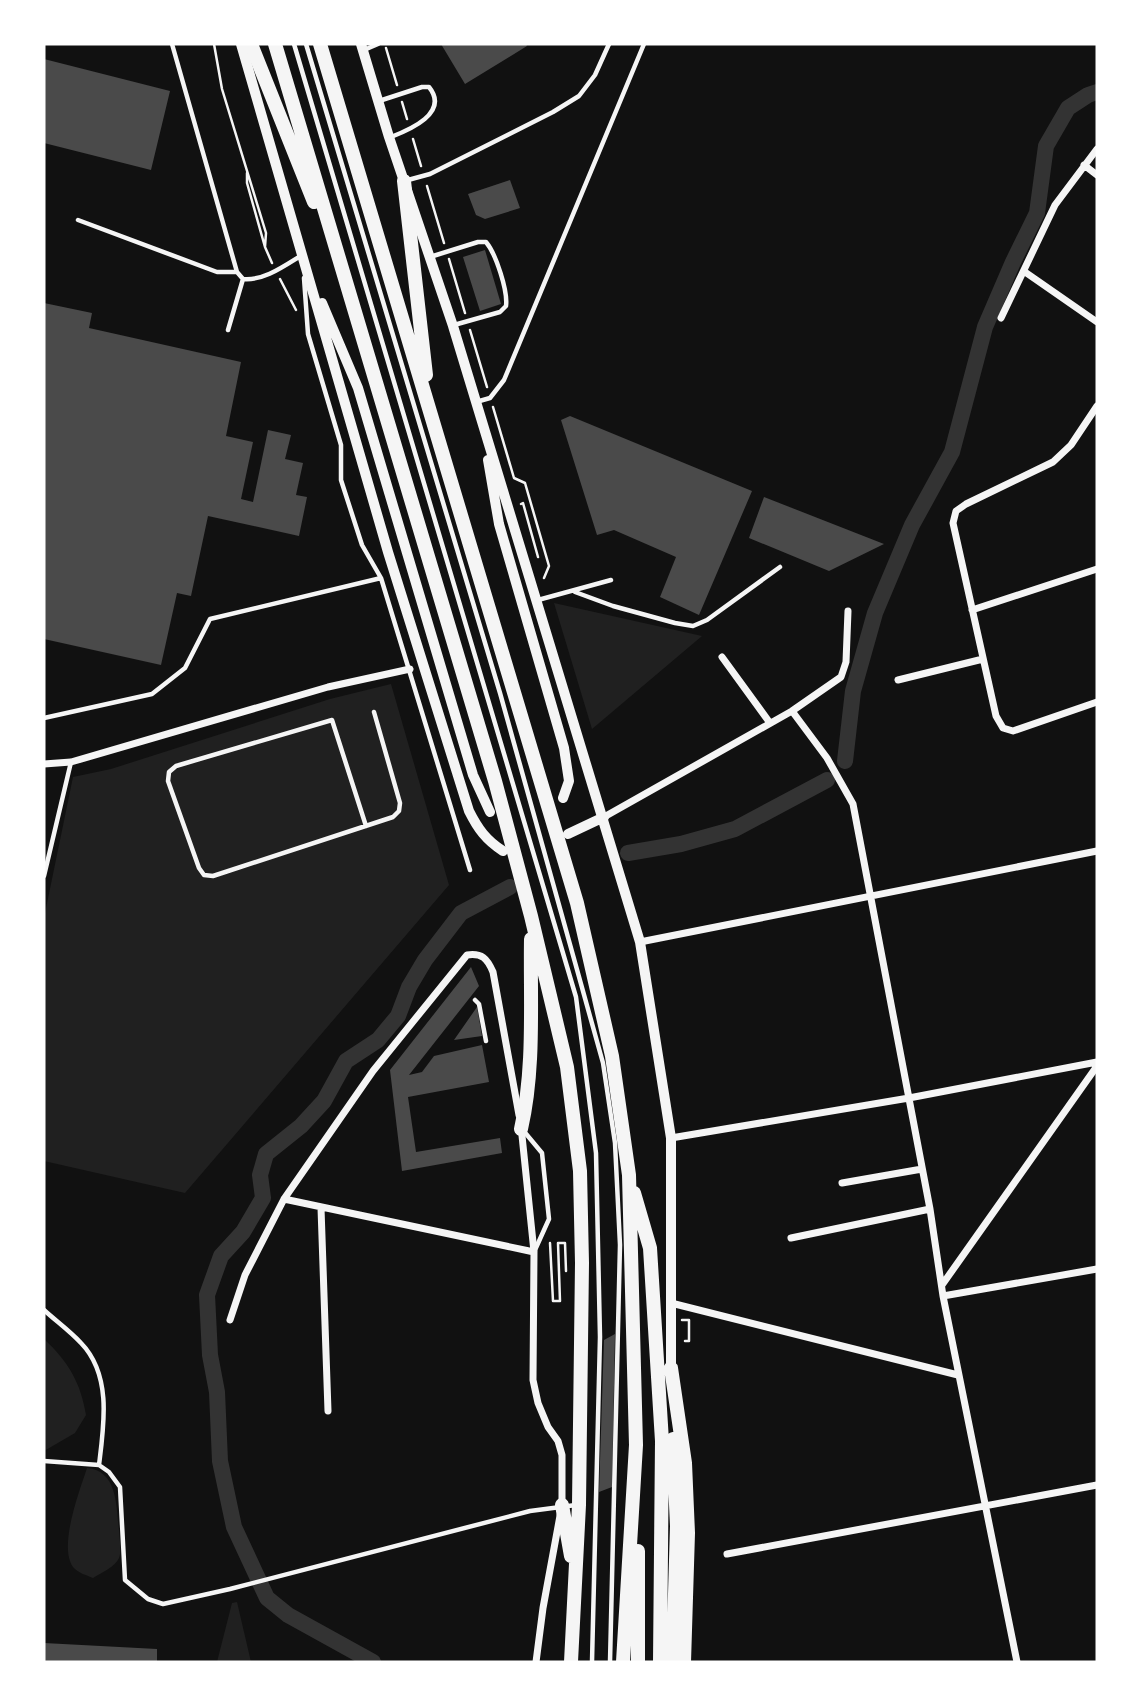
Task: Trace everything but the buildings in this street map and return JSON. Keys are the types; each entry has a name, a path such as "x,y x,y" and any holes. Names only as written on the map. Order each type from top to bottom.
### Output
{"highway":[{"path":"251,44 353,299"},
{"path":"275,44 495,781 567,1067 580,1171 582,1276 579,1505 571,1662"},
{"path":"320,44 577,903 612,1056 629,1175 638,1662"},
{"path":"404,181 430,411"},
{"path":"522,1129 528,1074 531,916"},
{"path":"629,1175 650,1248 662,1441 660,1662"},
{"path":"662,1441 671,1368"},
{"path":"671,1368 677,1527 677,1659"},
{"path":"623,1662 636,1445"},
{"path":"562,1505 575,1578"}],"street":[{"path":"241,44 388,552 469,811 479,830 490,842 503,850"},
{"path":"362,47 475,402 543,599 640,942 671,1138 671,1368"},
{"path":"1002,318 1055,205 1097,149"},
{"path":"1084,165 1097,174"},
{"path":"302,255 358,388 472,775 490,812"},
{"path":"1025,272 1097,322"},
{"path":"1097,406 1071,445 1053,462 965,504 956,511 953,523 996,716 1003,728 1013,731 1097,702"},
{"path":"481,419 499,524 564,748 569,780 563,798"},
{"path":"972,610 1097,569"},
{"path":"569,834 792,711 841,677 846,662 848,611"},
{"path":"722,657 770,723"},
{"path":"898,680 983,659"},
{"path":"44,764 71,762 328,687 410,669"},
{"path":"792,711 827,758 853,804 930,1209 958,1375 1017,1662"},
{"path":"640,942 1097,851"},
{"path":"230,1320 245,1275 284,1199 373,1071 467,955 477,954 488,959 494,972 522,1129 534,1252 533,1380 538,1403 548,1427 558,1441 562,1455 562,1505 536,1662"},
{"path":"671,1138 1097,1064"},
{"path":"942,1286 1097,1064"},
{"path":"842,1183 922,1169"},
{"path":"284,1199 534,1252"},
{"path":"321,1208 328,1411"},
{"path":"791,1238 930,1209"},
{"path":"943,1296 1097,1269"},
{"path":"671,1303 958,1375"},
{"path":"727,1554 1097,1485"}],"lane":[{"path":"172,44 237,272 243,279 252,280 276,271 302,255 308,334 341,445 341,480 362,545 381,578 470,870"},
{"path":"294,44 576,997 597,1166 600,1337 592,1662"},
{"path":"306,44 500,693 603,1063 615,1143 620,1245 610,1662"},
{"path":"362,47 378,44"},
{"path":"404,181 424,176 553,112 579,96 594,75 610,44"},
{"path":"475,402 490,398 504,380 644,44"},
{"path":"378,101 422,87 429,88 433,93 435,104 430,114 410,130 389,137"},
{"path":"78,220 217,272 237,272"},
{"path":"430,257 478,242 486,242 492,249 507,297 506,306 500,312 453,326"},
{"path":"228,330 243,279"},
{"path":"575,592 613,606 693,626 707,620 780,567"},
{"path":"44,718 152,694 186,668 210,619 381,578"},
{"path":"543,599 611,580"},
{"path":"366,825 332,720 176,766 169,772 168,781 199,869 204,875 213,876 393,817 399,811 400,803 374,712"},
{"path":"44,876 71,762"},
{"path":"475,1000 480,1004 486,1041"},
{"path":"522,1129 542,1153 549,1219 534,1252"},
{"path":"44,1310 83,1344 100,1376 105,1418 99,1465"},
{"path":"44,1461 99,1465 109,1472 120,1487 125,1580 148,1599 163,1604 516,1514 562,1505 579,1505"}],"path":[{"path":"214,44 222,89 247,169 247,183 265,247 308,334"},
{"path":"385,44 514,478 525,483 549,566 543,579 543,599"},
{"path":"549,1219 553,1301 560,1301 558,1243 565,1243 566,1280"},
{"path":"689,1320 689,1340"}],"shaded area":[{"path":"554,603 702,636 592,729"},
{"path":"391,684 449,885 185,1193 44,1161 44,918 73,777 111,769 330,699"},
{"path":"44,1339 72,1373 81,1393 86,1415 75,1433 44,1451"},
{"path":"87,1468 105,1476 114,1491 120,1544 117,1561 93,1578 73,1567 68,1546 72,1518"},
{"path":"237,1602 251,1662 217,1662 232,1603"}],"waterway":[{"path":"845,761 853,691 875,613 912,525 952,452 985,327 1037,213 1046,146 1068,108 1097,92"},
{"path":"628,853 681,844 735,829 827,780"},
{"path":"373,1662 288,1615 267,1598 234,1527 220,1461 217,1392 210,1355 207,1295 221,1256 243,1232 263,1198 260,1175 266,1154 301,1126 324,1101 346,1061 378,1040 398,1016 409,987 425,960 461,913 510,887"}]}
